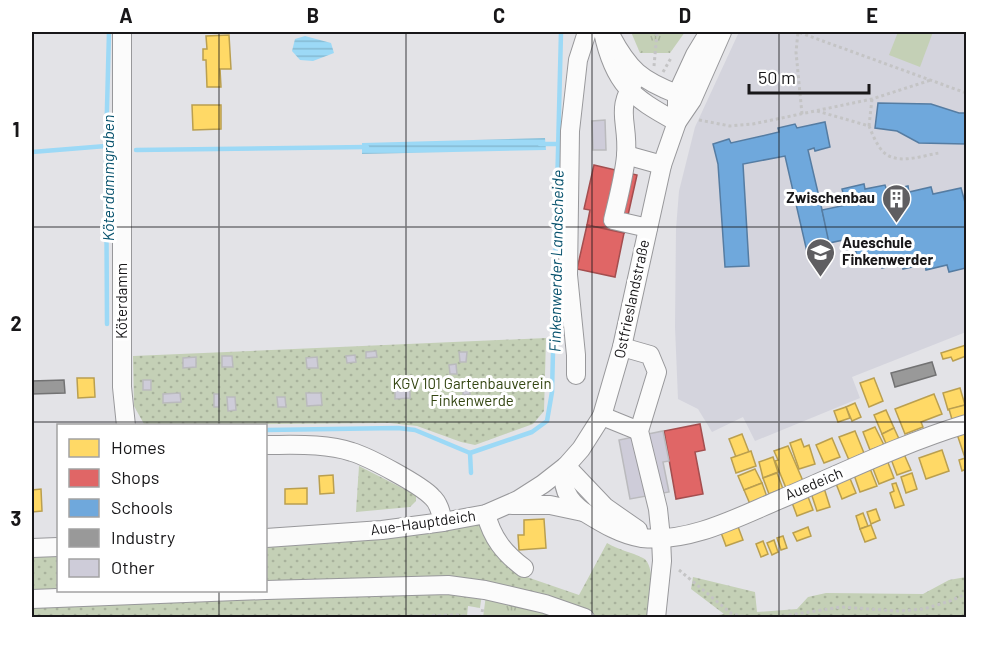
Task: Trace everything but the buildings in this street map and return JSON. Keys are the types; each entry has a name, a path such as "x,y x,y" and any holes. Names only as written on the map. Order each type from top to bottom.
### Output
{"street":[{"name":"Köterdamm","path":"123,32 122,387 126,424"},
{"path":"576,375 568,275 570,131 578,60 587,32"},
{"path":"603,32 614,69 633,82 655,85 677,94"},
{"path":"608,32 647,106 677,122"},
{"name":"Ostfrieslandstraße","path":"677,122 677,94 695,55 709,32"},
{"name":"Ostfrieslandstraße","path":"566,466 602,416 622,347 662,165 677,122 692,100 722,32"},
{"path":"633,82 623,114 626,155 614,220 648,228"},
{"path":"626,155 662,165"},
{"path":"622,347 650,355 657,372 639,431 658,509 661,538 662,561 656,618"},
{"path":"602,416 639,431"},
{"name":"Auedeich","path":"566,466 563,475 565,491 574,505 603,524 629,535 661,538 712,527 966,424"},
{"path":"267,445 328,447 353,452 400,476 432,497 438,506 443,522"},
{"path":"566,466 618,517 640,532 661,538"},
{"name":"Aue-Hauptdeich","path":"267,537 350,533 443,522 486,514 508,506 566,466"},
{"name":"Auedeich","path":"508,506 550,505 585,512"},
{"path":"486,514 497,542 524,568"},
{"path":"32,548 57,547"},
{"path":"267,591 448,585 485,590 585,618"},
{"path":"32,599 236,592"}],"path":[{"path":"655,85 657,32"},
{"path":"801,114 796,51 798,32 966,93"},
{"path":"696,119 730,126 872,99 931,80"},
{"path":"872,99 869,126 881,150 895,159 939,153"},
{"path":"816,111 869,126"},
{"path":"662,561 669,562 676,567 686,578 732,614 751,618"},
{"path":"771,618 841,607 898,611 924,609 950,602 966,594"},
{"path":"348,618 481,616"}],"shaded area":[{"name":"Aueschule Finkenwerder","path":"739,32 966,32 966,332 852,377 860,398 755,441 743,417 712,432 698,409 678,399 675,327 676,229 679,191 695,127"}],"green space":[{"path":"631,32 685,32 670,53 640,53"},
{"path":"898,32 933,32 920,67 889,55"},
{"name":"KGV 101 Gartenbauverein Finkenwerde","path":"546,338 544,411 533,424 475,445 417,426 389,423 144,424 134,406 133,356"},
{"path":"359,466 412,493 416,496 416,501 410,507 356,512"},
{"path":"483,523 518,574 579,595 607,543 643,558 647,562 651,576 649,618 596,617 495,589 267,587 267,547 375,540"},
{"path":"57,556 57,590 32,596 32,557"},
{"path":"693,577 755,592 757,612 797,609 808,597 826,593 923,594 949,580 966,577 966,617 708,617 724,614 691,589"},
{"path":"413,589 482,594 480,608 468,606 467,616 479,618 32,618 32,603"},
{"path":"486,595 576,618 483,618"}],"water":[{"path":"305,36 331,43 334,53 313,61 300,60 292,51 295,39"},
{"path":"545,138 546,150 362,154 362,143"}],"waterway":[{"name":"Köterdammgraben","path":"107,324 106,146 109,32"},
{"name":"Finkenwerder Landscheide","path":"471,473 470,453 532,432 547,421 552,392 561,32"},
{"path":"540,144 558,144"},
{"path":"32,152 106,146"},
{"path":"136,150 367,147"},
{"path":"267,430 398,428 415,430 470,453"}],"place":[{"name":"Zwischenbau","path":"896,224"},
{"name":"Aueschule Finkenwerder","path":"821,278"}]}
